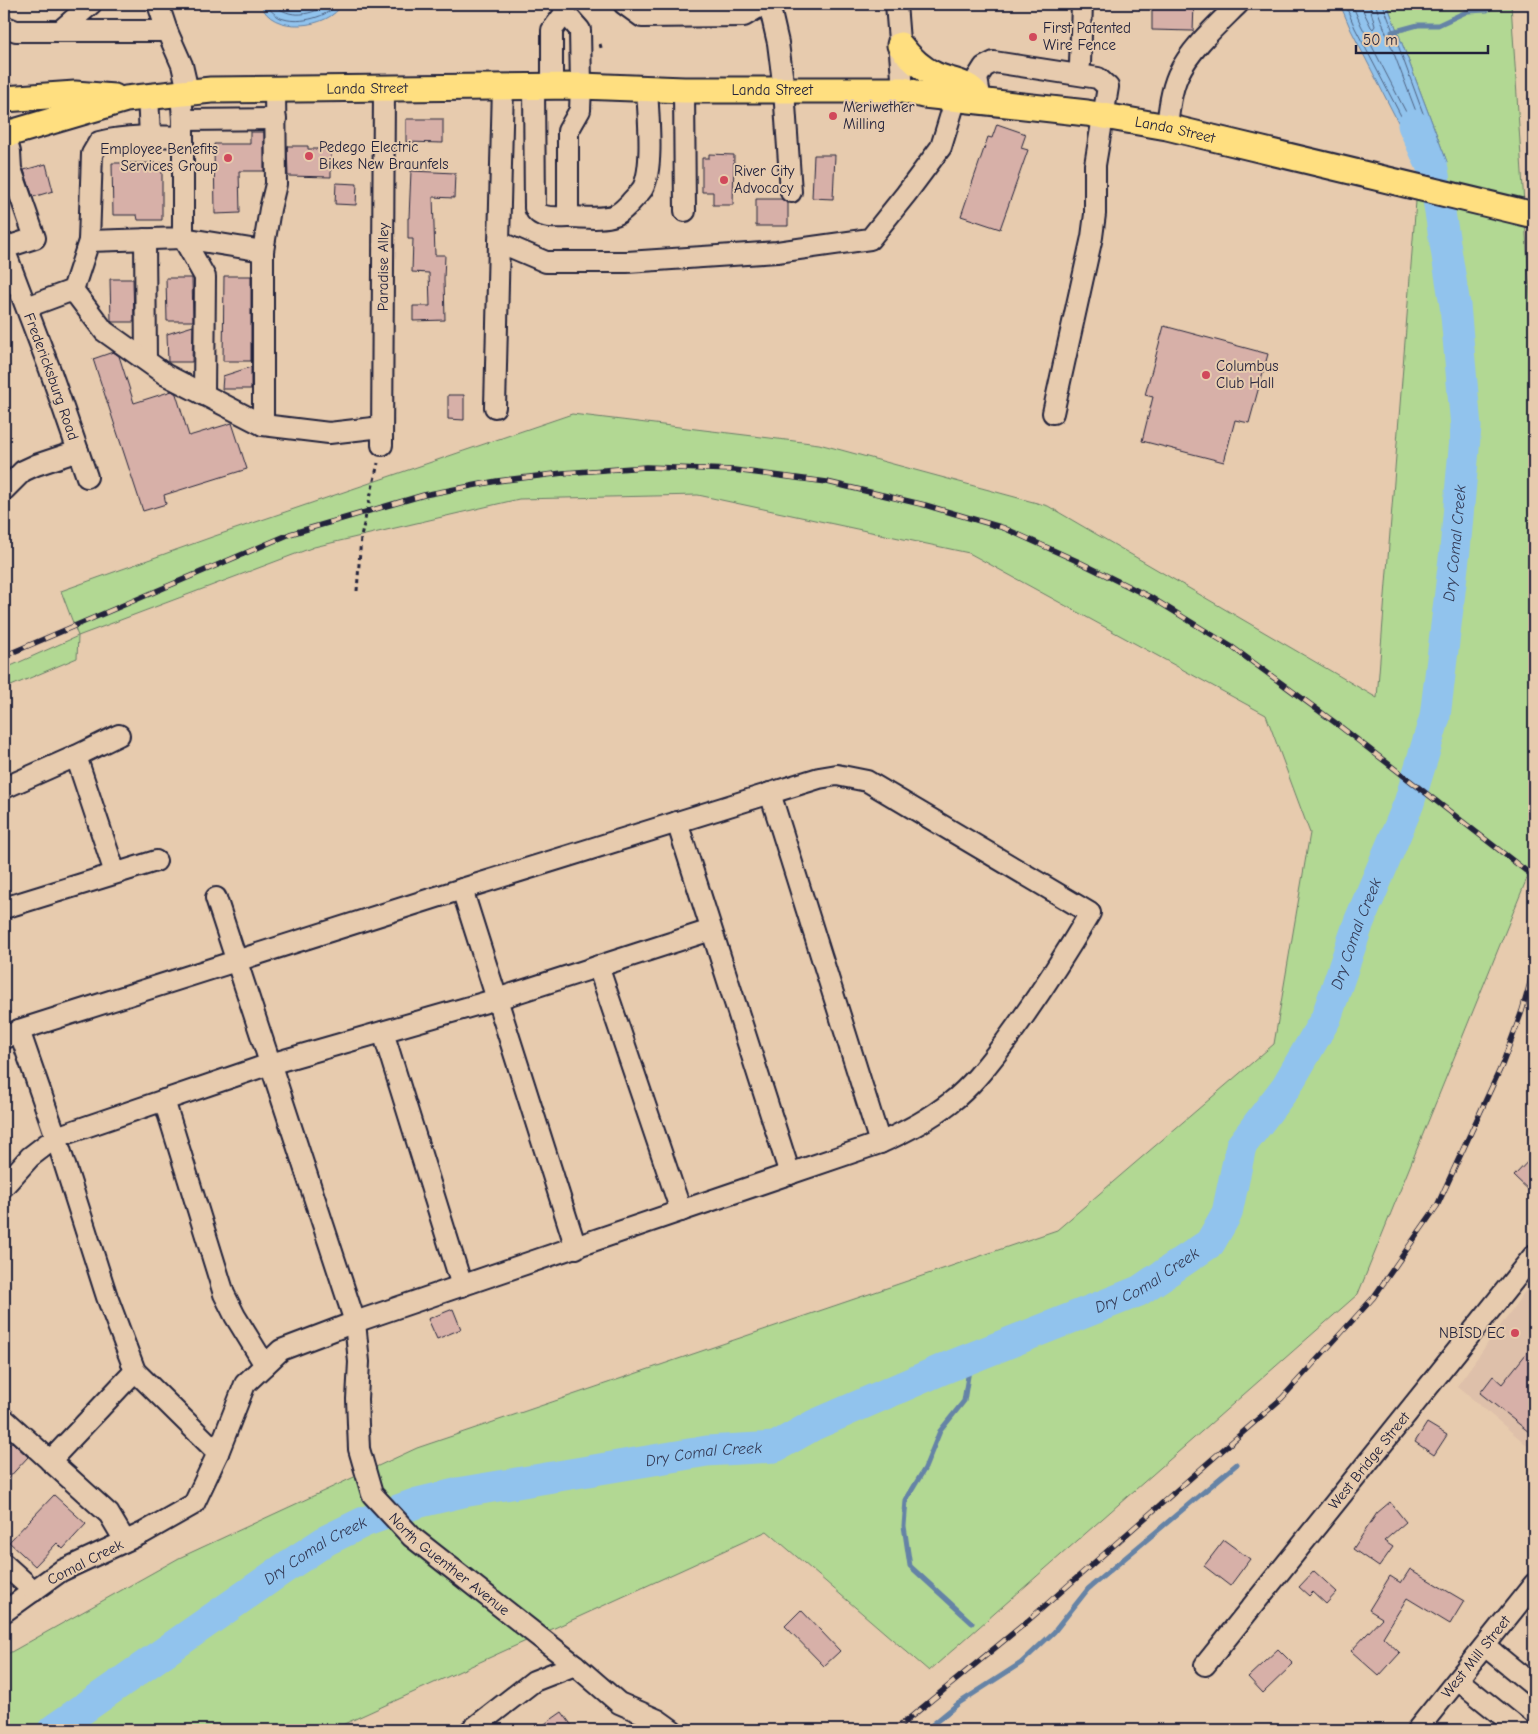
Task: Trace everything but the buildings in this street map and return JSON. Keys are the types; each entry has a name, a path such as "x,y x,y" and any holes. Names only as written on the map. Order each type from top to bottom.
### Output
{"main road":[{"path":"900,45 916,64 936,76 971,87 981,101"},
{"name":"Landa Street","path":"4,134 120,99 185,92 276,89 581,86 684,90 903,90 1104,116 1167,127 1527,213"},
{"path":"4,99 55,95 120,99"}],"street":[{"path":"60,31 91,4"},
{"path":"158,4 167,31 182,65 185,92 183,238 205,277 204,395"},
{"path":"624,4 642,16 744,16 764,4"},
{"path":"769,4 778,43 784,90 791,192"},
{"path":"896,4 903,90"},
{"path":"1080,64 1082,4"},
{"path":"1167,127 1170,101 1179,74 1201,42 1238,4"},
{"path":"568,217 568,132 580,110 580,30 564,8 552,30 543,87 534,208 536,213 542,216 568,217 605,217 616,215 642,190 647,177 647,88"},
{"path":"4,26 16,32 167,31"},
{"path":"981,101 977,78 984,67 994,62 1098,78 1108,87 1095,165 1095,214 1092,237 1053,413"},
{"path":"495,406 503,88"},
{"path":"263,425 263,251 276,184 276,89"},
{"name":"Paradise Alley","path":"382,436 384,89"},
{"path":"228,90 229,120"},
{"path":"684,90 685,211"},
{"path":"500,242 546,262 628,262 777,252 870,239 941,147 956,98"},
{"path":"120,99 150,136"},
{"path":"109,139 120,99"},
{"path":"73,290 89,241 92,154 99,142 109,139 150,136 229,120 276,120"},
{"path":"4,134 10,152 10,169 35,238 5,254"},
{"path":"89,241 183,238 263,251"},
{"path":"145,239 146,360"},
{"name":"Fredericksburg Road","path":"5,254 27,307 87,478"},
{"path":"73,290 104,331 166,374 263,425 330,433 382,436"},
{"path":"27,307 73,290"},
{"path":"4,490 23,471 78,451"},
{"path":"4,788 119,735"},
{"path":"76,756 115,873"},
{"name":"Comal Creek","path":"4,1612 62,1571 134,1537 194,1504 218,1453 245,1384 281,1350 355,1322 880,1143 912,1128 951,1102 986,1068 1045,985 1090,913 867,781 837,775 819,778 770,793"},
{"path":"218,1453 136,1371 106,1297 56,1137 11,1035 236,961 770,793 880,1143"},
{"path":"677,822 790,1174"},
{"path":"4,908 156,861"},
{"path":"462,889 576,1248"},
{"name":"North Guenther Avenue","path":"216,898 355,1322 359,1362 359,1449 372,1494 412,1537 575,1665 619,1703 658,1720 672,1730"},
{"path":"4,1186 30,1157 56,1137 270,1064 497,999 711,930"},
{"path":"598,966 682,1211"},
{"path":"383,1032 462,1286"},
{"path":"164,1100 224,1294 235,1316 266,1365"},
{"name":"West Bridge Street","path":"1205,1665 1534,1255"},
{"path":"50,1461 136,1371"},
{"path":"4,1420 134,1537"},
{"path":"4,1564 34,1590"},
{"name":"West Mill Street","path":"1417,1730 1534,1584"},
{"path":"1485,1646 1534,1686"},
{"path":"471,1730 534,1681 575,1665"},
{"path":"1458,1680 1520,1730"}],"path":[{"path":"357,591 361,537 382,436"}],"shaded area":[{"name":"NBISD EC","path":"1534,1279 1534,1451 1457,1386"}],"green space":[{"path":"1387,4 1511,4 1534,357 1534,861 1358,1294 929,1671 767,1531 331,1730 4,1730 4,1656 179,1558 417,1448 1057,1230 1274,1044 1310,833 1266,715 969,553 698,495 519,499 314,547 78,636 61,591 212,537 572,414 819,444 1048,506 1377,698 1419,163 1447,162"},
{"path":"78,636 77,658 4,689 4,669"}],"water":[{"path":"261,4 342,4 326,19 300,25 276,21 267,14"},
{"path":"1340,4 1387,4 1447,162 1419,163 1351,30"}],"waterway":[{"path":"1392,32 1418,25 1438,25 1468,11 1487,10 1495,4"},
{"name":"Dry Comal Creek","path":"53,1730 283,1569 327,1540 364,1522 417,1503 463,1492 707,1451 775,1447 814,1425 943,1369 1139,1291 1210,1243 1227,1213 1241,1146 1286,1087 1326,1018 1359,922 1409,803 1435,717 1455,550 1466,427 1455,305 1433,169 1413,125"},
{"path":"971,1357 964,1401 940,1431 925,1468 906,1500 904,1526 910,1566 972,1623"},
{"path":"926,1730 959,1703 1021,1663 1054,1632 1088,1589 1237,1464"}],"railway":[{"path":"4,656 290,534 424,495 497,481 563,473 646,467 734,470 827,482 925,505 1004,528 1152,598 1232,647 1337,724 1534,877"},
{"path":"895,1730 1023,1625 1282,1398 1373,1298 1437,1206 1502,1065 1522,1011 1534,969"}],"place":[{"name":"First Patented Wire Fence","path":"1033,37"},
{"name":"Meriwether Milling","path":"833,116"},
{"name":"Pedego Electric Bikes New Braunfels","path":"309,156"},
{"name":"Employee Benefits Services Group","path":"228,158"},
{"name":"River City Advocacy","path":"724,180"},
{"name":"Columbus Club Hall","path":"1206,375"},
{"name":"NBISD EC","path":"1515,1333"}]}
